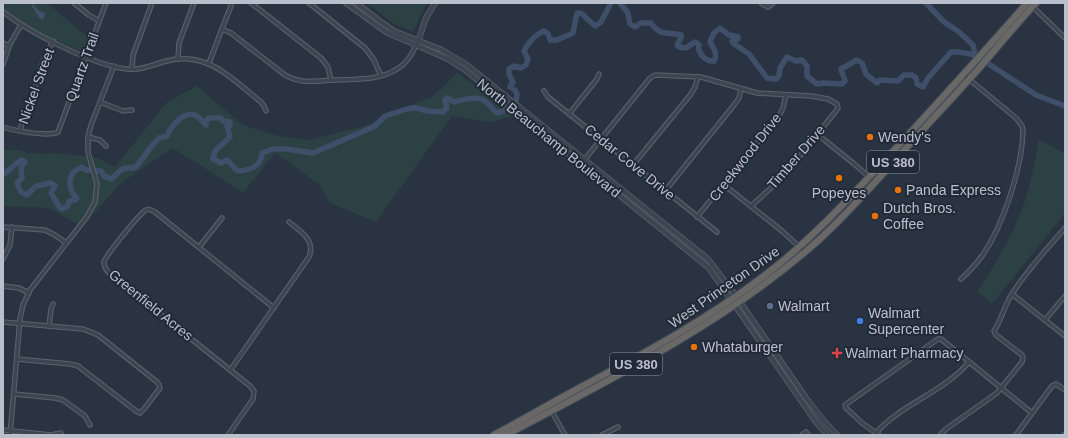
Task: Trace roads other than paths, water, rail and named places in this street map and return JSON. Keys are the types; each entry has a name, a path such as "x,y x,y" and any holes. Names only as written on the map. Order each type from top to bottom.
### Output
{"highway":[{"name":"West Princeton Drive","path":"506,435 550,408 625,367 676,343 735,301 800,247 845,203 967,77 978,69 988,53 1032,4"},
{"name":"West Princeton Drive","path":"735,301 772,279 805,252 842,216 875,182 967,77 971,66 988,53"},
{"name":"West Princeton Drive","path":"494,435 550,408"}],"street":[{"path":"74,3 99,21"},
{"name":"Quartz Trail","path":"20,131 54,134 58,132 106,3"},
{"path":"132,69 133,55 152,3"},
{"path":"178,59 178,43 194,3"},
{"path":"209,63 232,3"},
{"path":"250,3 321,58 329,70 332,80"},
{"path":"309,3 368,50 376,63 381,76"},
{"name":"North Beauchamp Boulevard","path":"346,3 379,28 400,39 442,50 456,57 480,74 708,259 735,301"},
{"name":"North Beauchamp Boulevard","path":"356,3 388,27 448,59 476,79 694,255 709,268 735,301"},
{"path":"222,29 231,33 282,73 291,78 306,81 381,76 393,72 405,64 417,43 428,13 435,3"},
{"path":"761,3 768,7 773,3"},
{"path":"1032,4 1065,38"},
{"path":"3,12 21,25 53,41 86,57 114,66 132,69 144,68 178,59 193,59 209,63 261,102 266,111"},
{"path":"3,64 21,25"},
{"name":"Nickel Street","path":"20,131 23,119 35,89 41,66 53,41"},
{"path":"3,43 10,46"},
{"path":"10,433 22,308 29,293 84,221 96,198 97,182 88,152 88,137 114,66"},
{"path":"569,114 597,79 599,74"},
{"path":"581,164 650,78 655,75 698,77 757,93 786,95"},
{"path":"633,165 690,94 695,87 698,77"},
{"path":"961,279 984,253 1005,209 1014,181 1023,131 1017,118 967,77"},
{"path":"665,191 734,105 739,98 741,89"},
{"name":"Cedar Cove Drive","path":"544,91 548,97 716,232"},
{"name":"Timber Drive","path":"751,206 782,178 836,111 838,106 834,101 821,97 786,95"},
{"name":"Creekwood Drive","path":"698,217 780,114 786,95"},
{"path":"100,102 123,110 132,110"},
{"path":"3,127 20,131"},
{"path":"817,134 875,182"},
{"path":"88,137 100,140 106,146"},
{"path":"723,184 805,252"},
{"name":"Greenfield Acres","path":"228,435 252,402 254,394 252,388 231,369 114,278 105,267 104,261 110,251 140,215 146,210 150,210 155,212 274,308"},
{"path":"199,247 222,218"},
{"path":"231,369 308,261 311,244 307,238 289,222"},
{"path":"3,227 49,232 66,243"},
{"path":"3,259 10,245 12,227"},
{"path":"940,435 946,429 997,393 1022,362 1022,355 996,335 994,330 1000,323 1006,305 1012,294 1065,228"},
{"path":"694,255 697,254 705,260 708,259"},
{"path":"3,286 19,288 29,293"},
{"path":"1012,294 1065,336"},
{"path":"1045,320 1065,296"},
{"path":"735,301 782,363 819,426 827,435"},
{"path":"735,301 777,366 804,399 837,435"},
{"path":"49,326 50,309 53,304"},
{"path":"3,322 84,329 92,332 157,382 160,386 158,392 140,413 78,366 17,359"},
{"path":"968,362 953,377 891,419 877,434 862,423 846,408 845,405 938,339 941,340 1032,412"},
{"path":"777,366 782,363"},
{"path":"1016,435 1052,386 1056,384 1065,390"},
{"path":"14,394 63,400 85,416 90,425"},
{"path":"550,408 565,435"},
{"path":"602,435 609,434 618,427"},
{"path":"3,430 10,433 51,435 61,433"}],"water":[{"path":"33,4 38,10 45,13 44,19 41,19 38,16 31,6"}],"waterway":[{"path":"3,174 22,160 25,162 21,168 22,178 17,183 21,192 27,195 36,186 51,183 55,186 51,193 62,209 68,206 69,201 77,198 70,186 71,178 74,172 82,167 86,170 101,171 104,176 111,179 121,170 137,166 159,138 167,136 175,123 187,115 192,114 197,116 206,125 206,121 209,118 221,118 223,121 230,122 230,126 227,126 230,137 215,151 213,159 221,163 227,160 235,169 239,171 248,170 258,164 262,153 273,149 286,149 313,153 375,126 385,116 407,109 415,108 442,112 447,108 445,100 447,98 454,102 470,98 479,99 488,103 494,111 498,113 516,102 517,94 515,90 510,87 513,82 509,74 509,69 514,66 521,68 526,65 528,59 524,51 527,45 538,34 544,31 548,34 550,40 557,40 573,33 577,13 581,13 595,26 601,22 611,3"},
{"path":"620,3 628,13 630,24 635,27 641,23 651,23 661,32 681,35 677,45 679,47 686,48 695,42 699,45 699,51 701,54 711,61 714,61 716,56 710,42 714,33 720,28 729,35 738,37 738,39 732,41 733,43 749,54 767,78 776,79 779,76 780,68 787,57 796,61 802,60 807,66 807,76 817,84 842,84 845,81 841,69 857,60 862,63 866,74 877,83 880,80 898,81 904,75 912,75 916,78 917,84 923,87 928,78 951,52 959,52 975,55 1036,95 1065,106"},
{"path":"926,3 944,22 958,31 973,45 975,55"}],"place":[{"name":"Wendy's","path":"870,137"},
{"name":"Popeyes","path":"839,178"},
{"name":"Panda Express","path":"898,190"},
{"name":"Dutch Bros. Coffee","path":"875,216"},
{"name":"Walmart","path":"770,306"},
{"name":"Walmart Supercenter","path":"860,321"},
{"name":"Whataburger","path":"694,347"},
{"name":"Walmart Pharmacy","path":"837,353"}]}
